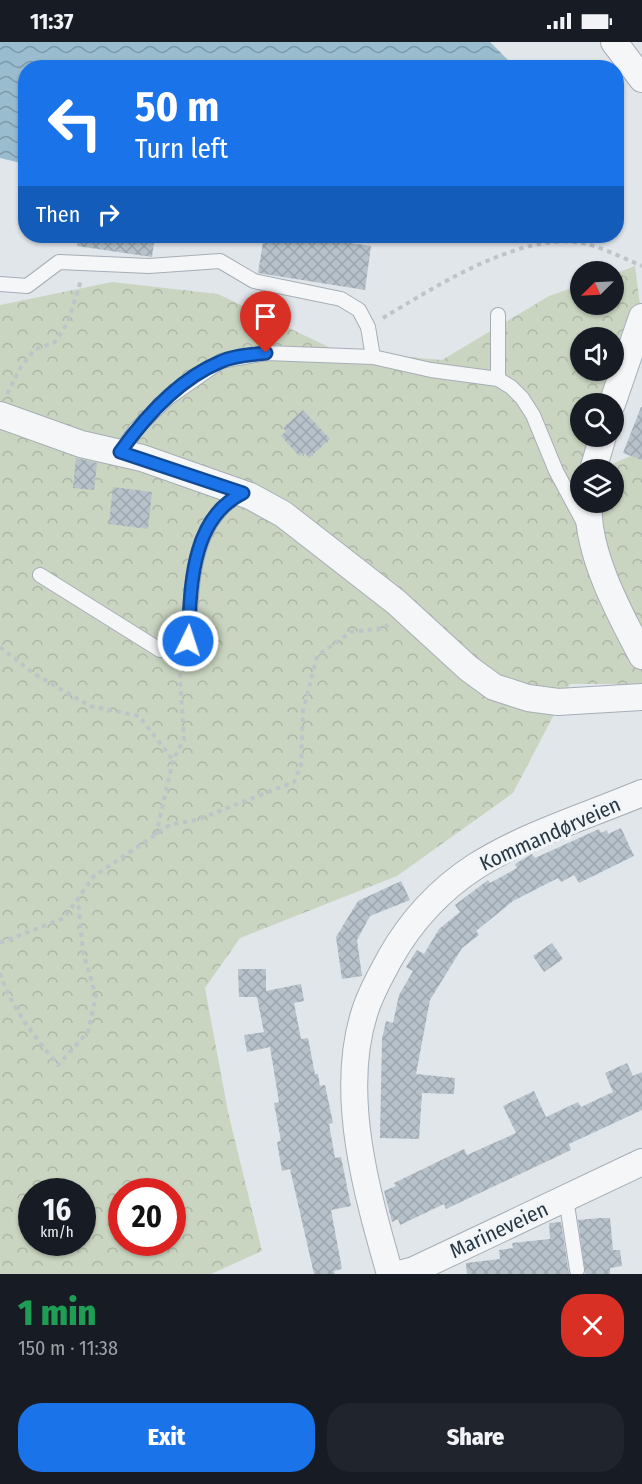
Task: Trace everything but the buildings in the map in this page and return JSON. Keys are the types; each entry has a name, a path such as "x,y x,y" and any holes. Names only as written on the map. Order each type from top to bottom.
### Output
{"street":[{"path":"614,42 634,62"},
{"path":"616,393 642,317"},
{"path":"2,407 81,444 120,452 243,493 283,514 494,687 528,698 558,702 642,697"},
{"path":"590,513 591,535 608,583 642,656"},
{"name":"Kommandørveien","path":"390,1274 369,1202 357,1126 354,1090 364,1012 398,943 418,914 445,888 477,866 545,832 642,793"},
{"name":"Marineveien","path":"399,1274 414,1270 642,1162"}],"lane":[{"path":"0,284 27,286 59,262 149,266 219,261 254,281 341,299 359,310 368,327 373,357"},
{"path":"498,315 498,379"},
{"path":"120,452 136,429 168,398 221,361 266,353 373,357 431,370 498,379 522,398 533,415 568,496 591,535"},
{"path":"40,575 160,650 188,641 193,570 197,553 215,518 225,506 243,493"},
{"name":"Marineveien","path":"566,1198 577,1270"}],"path":[{"path":"368,327 461,272 543,243"},
{"path":"582,243 642,266"},
{"path":"2,407 19,370 34,350 55,342 68,322 85,264"},
{"path":"0,943 64,918 94,876 170,825 199,819 294,782 301,765 303,711 317,656 351,632 383,628 407,614"},
{"path":"156,835 172,760 184,739 180,677 188,641"},
{"path":"0,647 33,673 90,706 139,716 172,760"},
{"path":"0,973 6,992 32,1033 58,1065 88,1032 96,996 83,952 78,900"}],"green space":[{"path":"635,266 642,321 624,363 624,327 570,327 570,381 616,381 611,393 570,393 570,447 600,447 608,459 570,459 570,513 624,513 624,459 642,451 642,684 570,684 513,793 397,876 240,938 205,988 228,1112 262,1251 211,1274 0,1274 0,305 112,282 218,294 337,351 442,360 549,296 570,289 570,315 624,315 624,270"}],"water":[{"path":"0,42 490,42 508,60 18,60 18,162 0,158"}],"route":[{"path":"188,641 193,570 197,553 215,518 225,506 243,493 120,452 136,429 151,414 207,368 221,361 266,353"}]}
